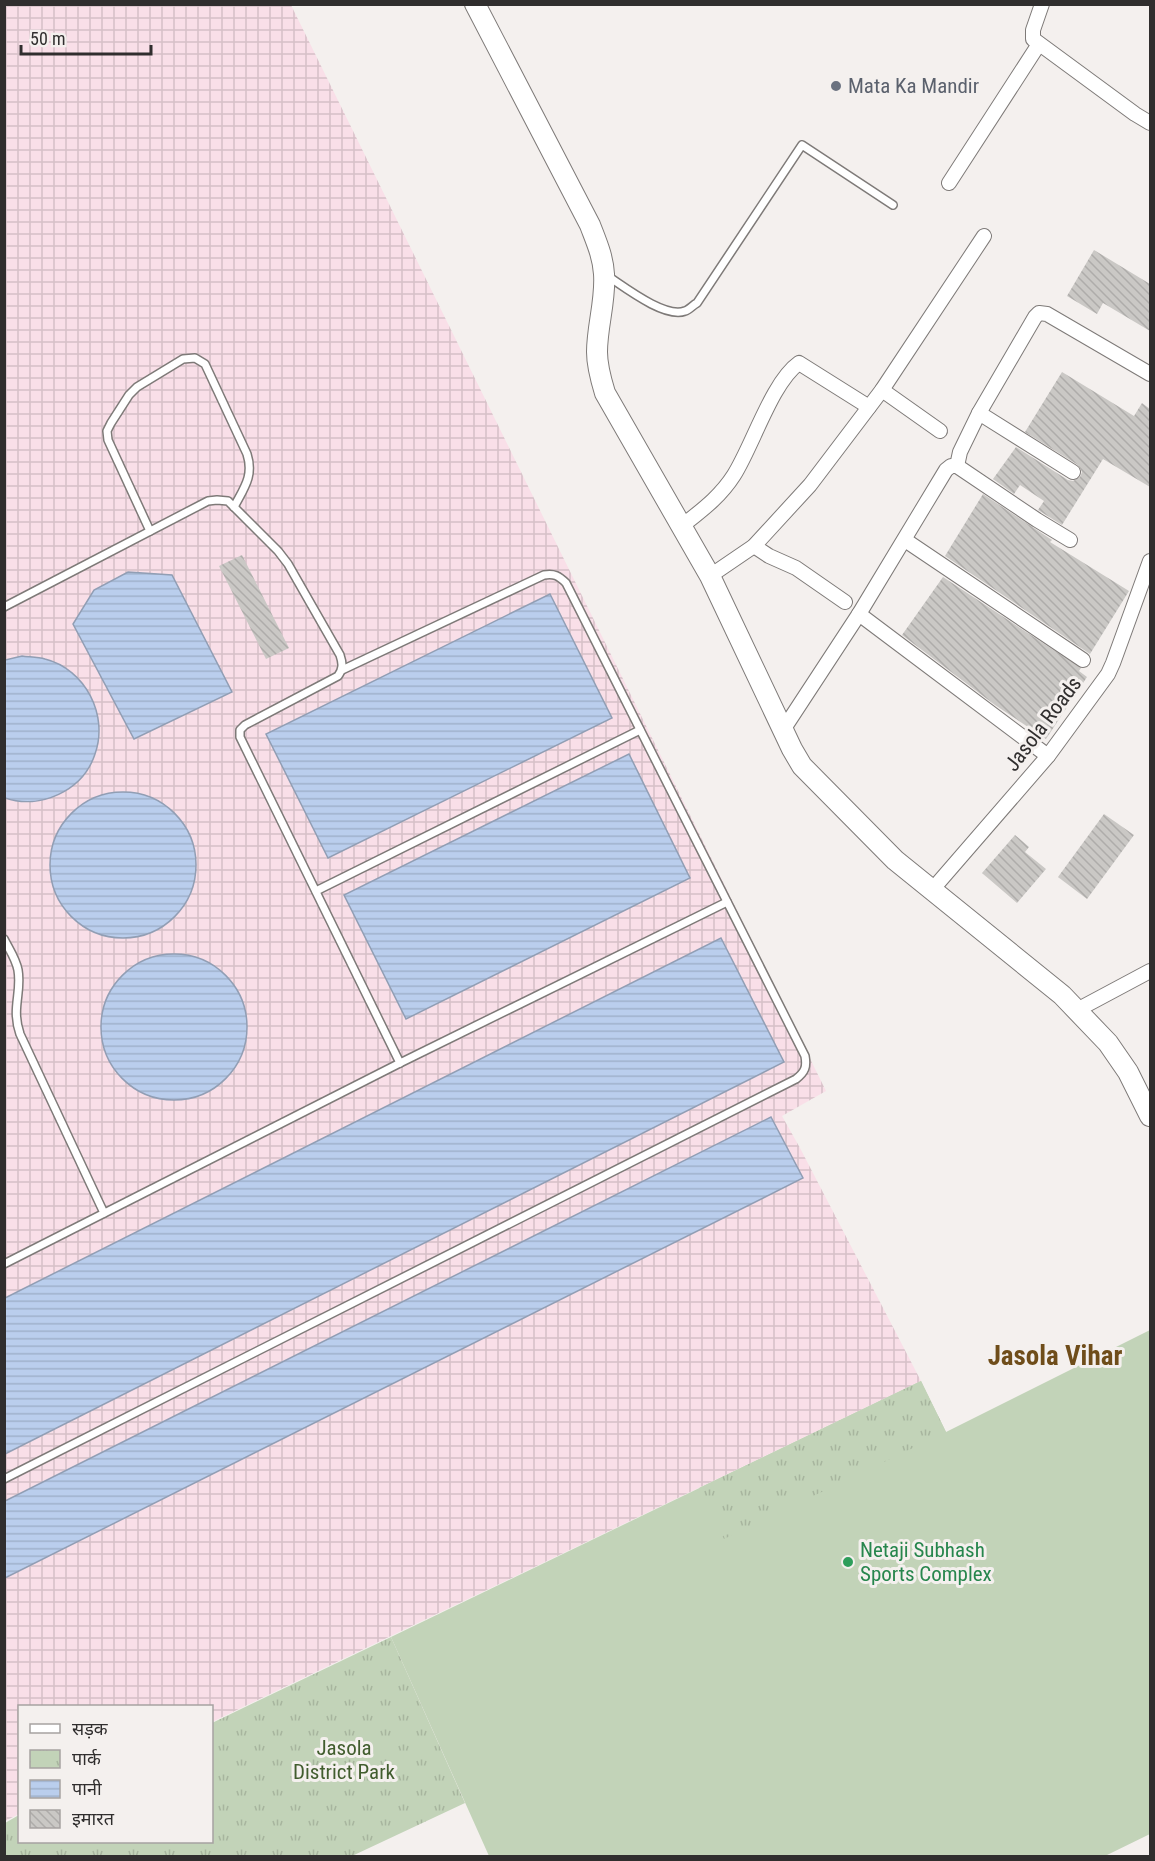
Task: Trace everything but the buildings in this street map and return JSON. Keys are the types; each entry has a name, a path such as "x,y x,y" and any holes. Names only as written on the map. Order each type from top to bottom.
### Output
{"street":[{"path":"475,4 590,225 601,252 604,273 597,354 599,373 605,393 710,576 802,766 895,860 1062,995 1108,1043 1128,1072 1150,1113"},
{"path":"1042,4 1033,39 1150,123"},
{"path":"949,183 1039,44"},
{"path":"710,576 754,546 810,485 882,390 984,236"},
{"path":"957,466 960,452 980,413 1039,313 1047,314 1150,374"},
{"path":"682,526 715,500 734,474 779,385 799,363 869,407"},
{"path":"882,390 940,431"},
{"path":"980,413 1073,472"},
{"path":"783,730 859,614 946,470 951,466 957,466 1070,540"},
{"path":"905,540 1083,660"},
{"path":"754,546 769,556 796,567 845,602"},
{"name":"Jasola Roads","path":"932,890 1048,756 1110,669 1150,561"},
{"path":"859,614 1048,756"},
{"path":"1077,1010 1150,971"}],"lane":[{"path":"604,273 658,308 678,312 686,311 697,303 802,145 893,205"},
{"path":"150,531 108,440 107,431 129,395 137,387 183,359 195,358 205,364 250,464 249,479 234,507"},
{"path":"4,607 208,501 228,501 288,564 340,655 342,670"},
{"path":"4,1479 796,1079 805,1072 807,1063 805,1056 566,583 560,576 544,575 342,670 338,676 245,725 240,730 242,743 400,1063"},
{"path":"316,891 640,730"},
{"path":"4,1264 400,1063 727,902"},
{"path":"4,939 18,970 15,1014 20,1034 104,1213"}],"shaded area":[{"path":"5,5 291,5 826,1091 782,1116 921,1381 213,1722 213,1705 18,1705 18,1814 5,1821"}],"green space":[{"name":"Netaji Subhash Sports Complex","path":"1150,1330 1150,1834 1105,1856 489,1856 391,1637 921,1381 946,1432"},
{"path":"921,1381 946,1432 724,1539 699,1488"},
{"name":"Jasola District Park","path":"391,1637 465,1803 352,1856 5,1856 5,1823 18,1816 18,1843 213,1843 213,1723"}],"water":[{"path":"128,572 172,575 232,692 134,739 73,624 94,590"},
{"path":"550,594 612,718 328,858 266,734"},
{"path":"22,656 45,659 59,664 72,673 90,696 99,724 99,739 95,754 81,778 59,794 32,801 5,798 5,660"},
{"path":"629,754 690,878 406,1019 344,895"},
{"path":"123,792 151,798 163,804 174,814 184,825 190,837 196,865 190,893 184,905 174,916 163,926 151,932 123,938 95,932 83,926 72,916 62,905 56,893 50,865 56,837 62,825 72,814 83,804 95,798"},
{"path":"721,938 784,1062 5,1454 5,1298"},
{"path":"174,954 202,960 214,966 225,976 235,987 241,999 247,1027 241,1055 235,1067 225,1078 214,1088 202,1094 174,1100 146,1094 134,1088 123,1078 113,1067 107,1055 101,1027 107,999 113,987 123,976 134,966 146,960"},
{"path":"771,1117 803,1178 5,1578 5,1501"}],"place":[{"name":"Mata Ka Mandir","path":"836,86"},
{"name":"Netaji Subhash Sports Complex","path":"848,1562"}],"district":[{"name":"Jasola Vihar","path":"1055,1356"}]}
